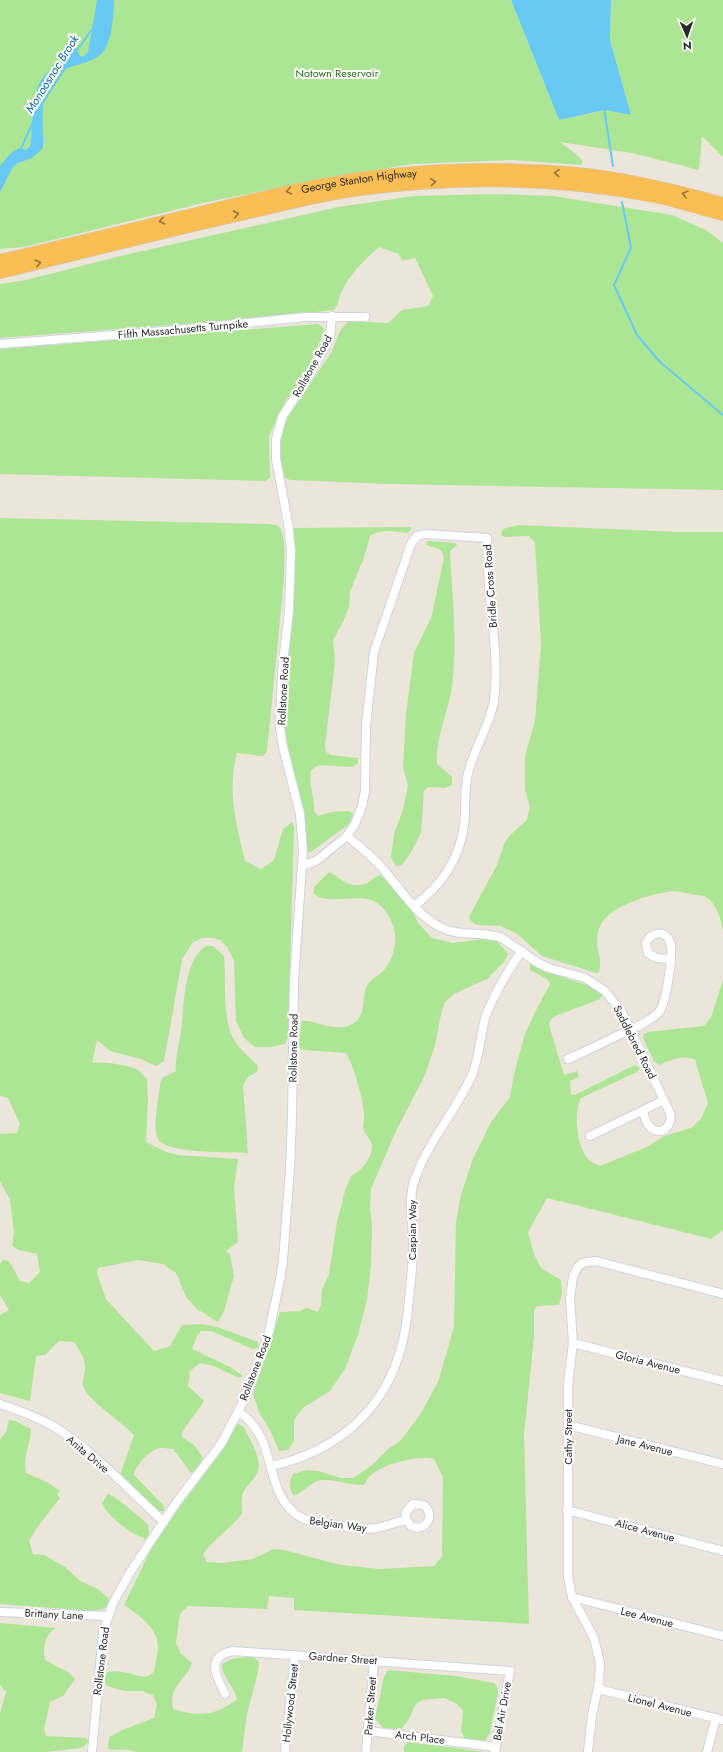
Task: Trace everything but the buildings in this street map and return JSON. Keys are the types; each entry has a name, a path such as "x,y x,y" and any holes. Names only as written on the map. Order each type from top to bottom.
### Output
{"highway":[{"name":"George Stanton Highway","path":"2,260 300,189 381,176 404,174 496,171 579,174 626,181 679,192 723,204"},
{"name":"George Stanton Highway","path":"0,272 219,218 316,196 361,189 441,182 484,180 569,184 616,189 656,196 723,214"}],"street":[{"name":"Fifth Massachusetts Turnpike","path":"0,344 332,316 365,317"},
{"name":"Rollstone Road","path":"92,1752 103,1632 113,1603 131,1571 176,1503 221,1444 250,1386 269,1332 277,1298 283,1260 292,1117 294,980 302,866 302,837 300,814 284,753 280,728 282,672 289,611 291,550 289,529 276,459 276,440 282,417 309,376 330,337 332,316"},
{"name":"Bridle Cross Road","path":"302,866 316,861 347,836 355,824 362,806 365,791 366,725 374,652 410,544 417,536 424,534 487,538 489,585 496,656 494,700 487,724 472,760 467,778 464,826 456,855 446,875 431,892 414,906"},
{"name":"Saddlebred Road","path":"347,836 383,868 414,906 430,921 442,928 462,934 496,935 512,943 538,963 549,968 579,976 605,991 616,1003 631,1029 671,1117 669,1125 663,1130 655,1130 651,1128 648,1126 643,1111"},
{"name":"Caspian Way","path":"271,1466 305,1457 328,1446 363,1416 381,1394 390,1378 402,1344 407,1322 413,1249 413,1187 428,1151 465,1089 479,1050 486,1016 501,986 522,951"},
{"path":"568,1060 631,1029 659,1013 666,998 670,959"},
{"path":"590,1136 664,1100"},
{"name":"Cathy Street","path":"588,1752 590,1728 598,1689 600,1663 591,1630 572,1598 567,1570 569,1375 573,1343 570,1298 571,1284 577,1268 586,1262 603,1263 723,1294"},
{"name":"Gloria Avenue","path":"573,1343 723,1381"},
{"name":"Anita Drive","path":"0,1404 42,1421 70,1438 92,1456 164,1522"},
{"name":"Belgian Way","path":"238,1412 253,1424 268,1453 276,1488 281,1498 294,1513 309,1521 366,1528 376,1528 406,1520"},
{"name":"Jane Avenue","path":"568,1425 723,1464"},
{"name":"Alice Avenue","path":"567,1510 723,1551"},
{"name":"Lee Avenue","path":"572,1598 723,1636"},
{"name":"Brittany Lane","path":"0,1612 108,1616"},
{"name":"Gardner Street","path":"225,1694 215,1668 216,1660 222,1654 237,1650 510,1671"},
{"name":"Hollywood Street","path":"285,1752 295,1655"},
{"name":"Parker Street","path":"366,1752 374,1660"},
{"name":"Bel Air Drive","path":"495,1749 510,1671"},
{"name":"Lionel Avenue","path":"598,1689 719,1719"},
{"path":"707,1752 719,1719"},
{"name":"Arch Place","path":"368,1731 495,1749"}],"green space":[{"name":"Notown Reservoir","path":"0,0 511,0 559,120 605,110 630,114 610,40 611,0 723,0 723,157 702,136 699,170 632,153 560,142 582,160 582,165 513,160 413,164 320,179 203,203 24,247 0,249"},
{"path":"494,194 553,196 672,215 706,230 723,243 723,490 390,484 290,480 284,477 279,449 282,432 288,417 331,353 341,329 349,321 388,323 402,310 428,306 433,296 415,258 402,261 399,254 379,247 363,262 348,280 334,310 252,319 0,338 0,284 26,280 125,255 338,207 414,196"},
{"path":"318,324 324,328 323,335 307,370 285,402 269,436 270,478 265,481 0,474 0,349"},
{"path":"0,518 269,524 279,526 283,538 284,579 267,751 263,756 237,753 234,767 233,794 236,820 245,861 261,869 274,860 283,829 292,822 294,827 288,1037 285,1044 271,1047 255,1047 244,1038 236,1021 234,961 227,947 220,940 213,938 202,938 192,943 182,960 164,1061 156,1066 141,1059 110,1051 97,1040 92,1063 122,1065 138,1070 147,1079 148,1099 146,1142 164,1151 177,1155 238,1159 234,1187 238,1242 226,1251 230,1254 234,1276 224,1311 218,1322 197,1309 186,1297 176,1273 163,1264 138,1260 98,1268 97,1273 106,1299 154,1351 170,1346 182,1325 201,1324 217,1327 258,1342 259,1347 253,1349 211,1331 201,1331 197,1336 192,1349 230,1367 243,1376 239,1378 214,1366 200,1363 190,1371 188,1386 204,1401 181,1436 195,1446 203,1458 196,1469 191,1473 173,1449 160,1448 156,1449 144,1458 137,1467 134,1475 164,1506 164,1511 158,1511 120,1475 134,1435 87,1393 83,1384 85,1362 74,1342 59,1341 45,1355 36,1356 30,1401 0,1393 0,1315 9,1310 0,1295 0,1264 3,1260 9,1261 20,1281 29,1283 40,1272 37,1254 19,1250 12,1246 14,1233 10,1200 0,1181 0,1134 17,1133 20,1124 8,1098 0,1096"},
{"path":"518,525 679,532 723,532 723,930 715,906 704,896 674,891 645,897 614,911 606,917 601,924 597,938 600,966 599,972 596,973 542,956 517,934 501,926 477,925 471,921 469,917 497,865 505,842 509,836 527,820 530,807 525,790 525,756 535,721 541,644 535,543 529,536 504,537 501,534 503,529"},
{"path":"295,528 412,528 408,533 384,531 370,536 364,557 350,592 349,607 333,640 335,662 325,746 326,752 331,755 358,758 358,764 352,767 319,765 311,770 311,785 314,811 318,816 332,812 349,811 353,814 349,824 311,852 307,852 303,809 284,747 283,721 295,567 293,530"},
{"path":"429,541 455,543 457,545 450,551 454,618 454,669 450,696 440,734 437,754 437,764 452,777 452,785 445,788 428,787 424,791 421,833 410,854 402,865 396,866 391,857 394,834 403,810 408,785 403,768 406,714 414,653 431,618 444,558 441,550 428,546 426,543"},
{"path":"329,872 347,883 356,885 367,883 380,875 409,906 419,924 432,938 453,943 484,939 497,941 508,954 504,962 487,979 454,994 445,1002 441,1014 435,1046 424,1077 395,1133 371,1189 371,1266 367,1300 358,1335 345,1369 330,1391 303,1408 294,1420 294,1441 288,1450 279,1451 271,1432 260,1414 253,1394 280,1312 300,1311 307,1308 318,1312 321,1305 322,1290 329,1274 337,1222 345,1191 351,1176 362,1168 368,1161 372,1147 371,1142 363,1129 364,1117 360,1092 355,1074 346,1053 305,1050 299,1048 301,1024 303,1021 309,1021 330,1027 345,1027 357,1021 361,1014 366,988 374,978 384,970 393,954 395,946 394,929 391,921 387,913 375,902 360,898 320,898 314,894 314,887"},
{"path":"206,946 213,946 224,956 226,1015 232,1037 238,1046 258,1066 257,1072 248,1077 243,1085 248,1153 185,1150 163,1144 158,1139 156,1134 160,1084 162,1078 176,1071 184,998 189,973 198,953"},
{"path":"534,963 556,975 590,986 602,995 600,999 553,1017 549,1023 564,1075 577,1071 579,1077 570,1081 571,1094 575,1095 635,1065 640,1068 637,1072 581,1098 577,1111 577,1129 581,1147 588,1159 600,1166 649,1146 664,1136 691,1128 701,1119 708,1103 695,1060 690,1058 682,1058 659,1065 654,1061 643,1038 644,1034 648,1032 704,1026 711,1017 723,980 723,1230 711,1239 547,1198 528,1232 534,1254 541,1268 561,1280 562,1292 559,1305 537,1306 534,1310 534,1337 524,1435 529,1624 294,1610 294,1598 269,1596 267,1609 188,1606 180,1614 176,1643 181,1654 192,1663 175,1689 172,1701 173,1709 182,1712 199,1714 214,1712 229,1705 237,1699 226,1678 222,1664 232,1659 252,1656 259,1662 258,1672 247,1714 242,1752 137,1752 130,1750 108,1749 109,1737 122,1730 154,1718 157,1704 153,1695 142,1691 125,1691 107,1686 104,1680 107,1672 112,1671 146,1677 154,1672 158,1653 155,1633 146,1622 124,1605 151,1549 181,1505 220,1454 232,1429 238,1424 244,1427 257,1454 259,1466 258,1471 243,1492 242,1514 203,1554 207,1562 222,1563 253,1559 273,1549 284,1550 341,1565 380,1569 434,1566 442,1557 443,1477 434,1459 411,1459 384,1467 371,1475 364,1485 320,1480 294,1496 290,1488 290,1482 293,1474 307,1470 319,1471 341,1478 353,1478 371,1466 387,1450 400,1441 420,1415 438,1382 454,1327 456,1222 460,1199 472,1161 491,1122 510,1097 514,1074 525,1034 550,984 547,979 530,970 530,964"},
{"path":"9,1420 15,1421 31,1429 25,1461 26,1473 49,1483 60,1491 57,1495 60,1498 36,1529 29,1541 33,1554 44,1555 65,1567 80,1581 98,1589 109,1599 108,1604 104,1609 93,1611 0,1604 0,1439 6,1432"},
{"path":"108,1494 123,1503 148,1524 149,1534 146,1539 128,1530 109,1514 102,1503"},
{"path":"0,1623 56,1628 49,1634 45,1642 45,1660 68,1672 75,1679 63,1696 50,1702 44,1729 46,1736 86,1738 89,1742 81,1748 45,1752 0,1752 0,1713 6,1692 0,1685"},
{"path":"388,1670 456,1676 494,1683 497,1687 498,1693 490,1732 485,1741 464,1738 461,1731 463,1711 457,1704 445,1698 422,1700 415,1705 409,1719 401,1729 383,1728 375,1719 384,1677"},
{"path":"408,1742 486,1752 404,1752 404,1746"}],"water":[{"path":"97,0 114,0 112,28 105,48 96,58 58,72 49,81 43,106 43,148 32,158 18,163 13,167 0,192 0,166 11,153 19,148 26,150 30,146 35,97 40,82 47,73 74,49 76,48 80,56 83,57 88,52"},
{"path":"511,0 611,0 610,40 631,115 605,110 559,120"}],"waterway":[{"name":"Monoosnoc Brook","path":"76,52 93,28"},
{"name":"Monoosnoc Brook","path":"43,102 66,67"},
{"path":"604,108 613,166"},
{"name":"Monoosnoc Brook","path":"20,151 34,120"},
{"path":"622,202 631,248 614,285 637,335 660,362 723,415"}]}
